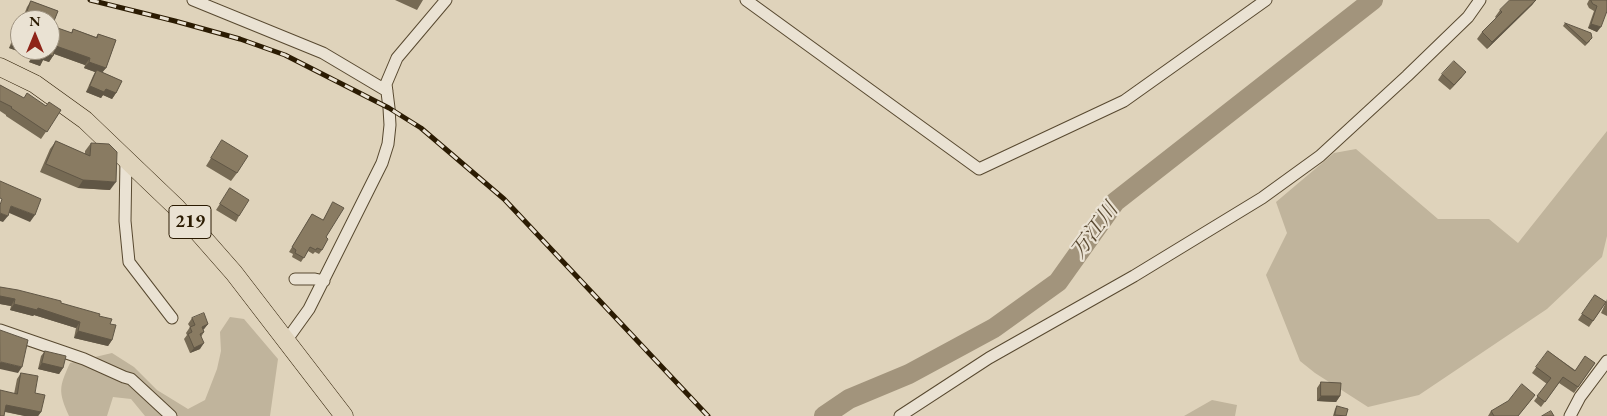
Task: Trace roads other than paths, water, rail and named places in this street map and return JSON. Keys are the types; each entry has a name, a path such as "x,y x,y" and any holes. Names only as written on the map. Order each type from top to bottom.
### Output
{"highway":[{"name":"219","path":"0,67 35,84 78,115 183,214 234,273 344,416"}],"street":[{"path":"193,0 323,53 387,91"},
{"path":"286,341 309,309 382,163 388,144 390,124 386,84 397,58 446,0"},
{"path":"746,0 979,169 1124,100 1266,0"},
{"path":"900,416 989,358 1134,276 1262,198 1320,156 1468,17 1480,0"},
{"path":"126,159 124,221 129,262 172,318"},
{"path":"295,279 324,281"},
{"path":"0,330 84,359 132,379 171,416"},
{"path":"1570,416 1580,397 1607,361"}],"waterway":[{"name":"万江川","path":"824,416 849,399 909,374 994,328 1058,282 1115,202 1373,0"}],"railway":[{"path":"90,0 240,39 285,55 389,108 421,128 504,199 708,416"}]}
